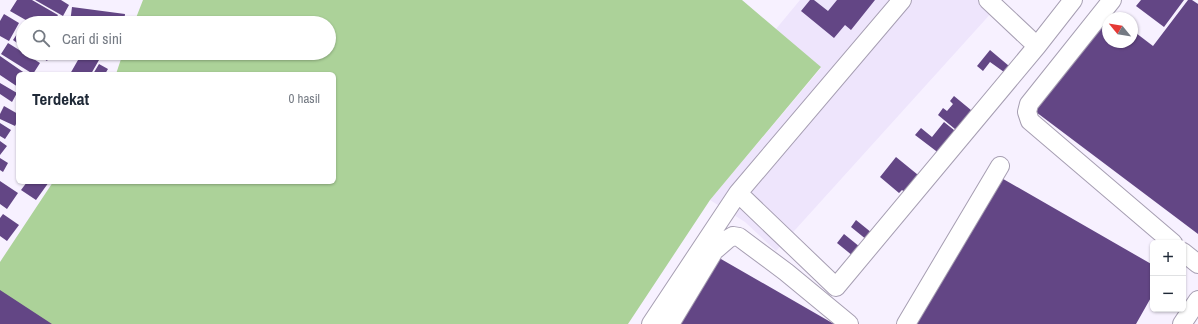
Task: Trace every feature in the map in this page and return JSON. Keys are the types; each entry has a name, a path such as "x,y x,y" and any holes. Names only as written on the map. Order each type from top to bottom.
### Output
{"street":[{"path":"651,324 738,193 902,0"},
{"path":"988,0 1037,46"},
{"path":"738,193 836,287 1074,0"},
{"path":"1112,0 1029,104 1027,112 1030,121 1169,240"},
{"path":"906,324 1000,166"},
{"path":"670,324 714,251 733,236 738,237 786,272 849,324"},
{"path":"1186,254 1198,264"},
{"path":"1182,324 1198,300"}],"shaded area":[{"path":"800,0 1003,0 776,251 745,222 710,200 821,68 776,29"}],"green space":[{"path":"143,0 742,0 821,67 710,200 628,324 0,324 0,262 52,184 336,184 336,72 117,72 121,60 336,60 336,16 137,16"}],"building":[{"path":"17,0 32,0 58,15 19,16 10,11"},
{"path":"35,0 61,0 69,5 63,16"},
{"path":"810,0 814,0 828,11 837,0 875,0 851,30 845,25 834,38 801,11"},
{"path":"1141,0 1184,0 1164,27 1136,6"},
{"path":"1188,0 1192,0 1198,4 1198,234 1032,109 1102,15 1102,48 1138,48 1138,35 1153,46"},
{"path":"72,7 125,14 125,16 71,16"},
{"path":"4,14 16,21 16,28 9,41 0,36 0,21"},
{"path":"8,43 16,48 16,60 35,60 40,63 34,72 30,72 1,54"},
{"path":"990,50 1009,66 1004,72 990,62 983,71 977,66"},
{"path":"0,56 23,72 16,72 16,86 0,75"},
{"path":"78,60 99,60 92,72 71,72"},
{"path":"99,64 108,69 106,72 94,72"},
{"path":"0,83 16,92 12,102 0,94"},
{"path":"954,96 977,115 961,134 938,115 943,108 947,111 953,104 950,101"},
{"path":"4,106 16,113 15,126 0,119 0,114"},
{"path":"944,122 959,134 940,154 915,135 921,128 932,137"},
{"path":"0,123 11,130 5,139 0,136"},
{"path":"0,141 7,146 0,155"},
{"path":"896,157 923,179 910,196 902,190 899,193 880,177"},
{"path":"0,158 8,163 3,172 0,170"},
{"path":"998,176 1150,263 1150,299 1136,324 913,324"},
{"path":"0,181 18,193 7,209 0,204"},
{"path":"26,184 48,184 36,200 21,190"},
{"path":"3,214 19,225 7,241 0,236 0,218"},
{"path":"856,220 872,233 867,240 851,227"},
{"path":"844,234 860,247 853,256 837,243"},
{"path":"714,255 834,324 674,324"},
{"path":"0,290 52,324 0,324"}]}
